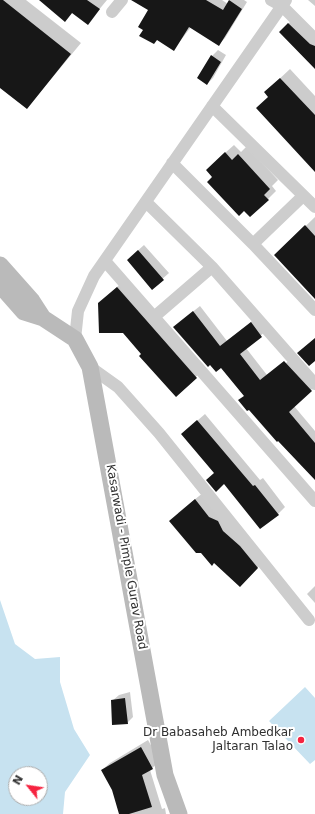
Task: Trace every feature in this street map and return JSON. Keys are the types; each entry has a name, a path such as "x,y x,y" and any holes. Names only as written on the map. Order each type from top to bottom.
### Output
{"street":[{"path":"112,12 122,0"},
{"path":"271,0 284,3 315,39"},
{"path":"75,339 78,311 88,288 172,163 284,3"},
{"path":"212,106 315,207"},
{"path":"172,163 253,244 315,310"},
{"path":"253,244 303,196"},
{"path":"146,202 212,267 315,384"},
{"path":"105,261 315,501"},
{"name":"Kasarwadi - Pimple Gurav Road","path":"0,265 32,301 43,318"},
{"path":"154,317 212,267"},
{"name":"Kasarwadi - Pimple Gurav Road","path":"0,285 24,312 43,318 75,339 90,367 165,775 178,814"},
{"path":"90,367 118,387 159,432 309,620"}],"water":[{"path":"0,600 15,644 35,659 60,657 60,682 74,729 90,755 65,792 63,814 0,814"},
{"name":"Dr Babasaheb Ambedkar Jaltaran Talao","path":"305,687 315,698 315,760 310,764 269,721"}],"building":[{"path":"0,0 3,0 71,54 27,109 0,88"},
{"path":"39,0 87,0 100,9 88,25 72,13 65,22"},
{"path":"131,0 206,0 223,10 229,0 242,9 219,46 189,27 174,51 157,40 154,44 139,36 143,30 138,27 148,10"},
{"path":"288,23 310,44 315,46 315,69 279,32"},
{"path":"211,55 221,62 207,85 197,78"},
{"path":"280,78 315,115 315,172 256,108 268,97 264,92"},
{"path":"225,152 232,160 238,154 270,189 264,195 269,200 250,217 244,211 239,216 207,182 212,177 206,170"},
{"path":"305,225 315,236 315,299 274,255"},
{"path":"138,250 164,280 152,290 127,260"},
{"path":"117,287 197,378 176,397 139,356 141,354 123,333 99,333 98,303"},
{"path":"193,311 220,346 251,322 262,337 240,354 260,380 284,361 312,391 289,412 315,443 315,480 278,441 277,442 249,410 247,411 238,400 244,396 221,368 216,372 210,365 208,367 173,327"},
{"path":"315,338 315,361 309,366 297,353"},
{"path":"197,420 253,486 255,485 279,515 260,529 224,484 216,492 206,480 214,473 181,434"},
{"path":"195,499 209,517 218,521 223,531 240,546 258,568 240,587 214,563 212,566 201,553 196,553 169,521"},
{"path":"125,698 128,724 112,725 111,700"},
{"path":"141,747 153,769 142,775 152,807 129,814 119,814 112,790 101,770"}],"place":[{"name":"Dr Babasaheb Ambedkar Jaltaran Talao","path":"301,740"}]}
